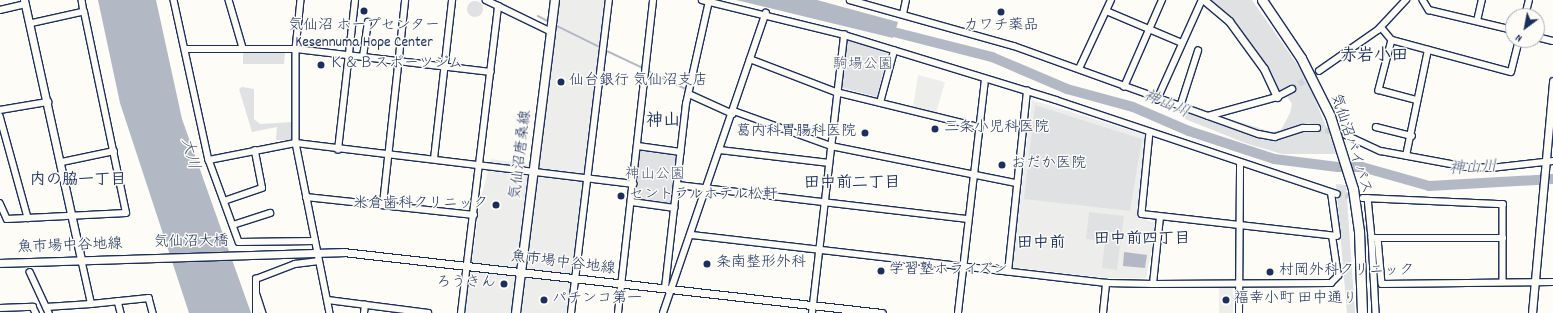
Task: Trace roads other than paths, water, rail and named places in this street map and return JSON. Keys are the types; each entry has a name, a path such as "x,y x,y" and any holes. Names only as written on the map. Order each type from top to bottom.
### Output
{"highway":[{"name":"気仙沼バイパス","path":"1262,0 1316,85 1353,189 1359,231 1362,313"}],"main road":[{"name":"気仙沼唐桑線","path":"516,313 555,0"}],"street":[{"path":"0,203 7,219 126,213 82,0"},
{"path":"174,0 186,49 209,160 241,243 315,241"},
{"path":"229,0 242,48"},
{"path":"302,0 296,49 296,143 330,313"},
{"path":"338,150 355,0"},
{"path":"383,204 405,0"},
{"path":"434,159 452,0"},
{"path":"486,0 552,32"},
{"path":"571,313 609,0"},
{"path":"618,313 632,202 653,0"},
{"path":"702,0 766,13 844,34 985,80 1027,91 1150,132 1240,164 1334,194 1338,234 1332,236 1142,214 1150,132"},
{"path":"850,0 903,14 1079,69 1157,100 1268,136 1282,136 1307,127 1317,128"},
{"path":"903,14 906,0"},
{"path":"1079,69 1109,12 1111,0"},
{"path":"1124,87 1162,0"},
{"path":"1157,100 1203,0 1229,21 1264,69 1277,97"},
{"path":"1319,71 1381,27 1406,0"},
{"path":"1423,0 1429,10 1505,28"},
{"path":"1476,21 1482,0"},
{"path":"663,313 668,288 681,152 689,94 709,1"},
{"path":"0,10 25,2 62,162 91,304"},
{"path":"461,313 468,266 498,6"},
{"path":"30,24 84,12"},
{"path":"1109,12 1182,43"},
{"path":"668,288 692,235 766,13"},
{"path":"363,57 368,22"},
{"path":"1381,27 1392,40 1511,72 1517,48"},
{"path":"812,313 836,92 844,34"},
{"path":"1392,40 1379,90 1416,100"},
{"path":"186,49 296,49 491,72"},
{"path":"880,103 894,50"},
{"path":"1406,156 1412,136 1416,100 1428,50"},
{"path":"1180,107 1198,52"},
{"path":"750,59 836,92 978,127"},
{"path":"958,313 964,266 972,174 985,80"},
{"path":"1532,313 1543,195 1548,162 1553,81"},
{"path":"1208,116 1277,97 1292,89"},
{"path":"1008,272 1027,91"},
{"path":"689,94 733,112 831,146 1017,183"},
{"path":"0,110 48,102"},
{"path":"0,116 28,218"},
{"path":"1376,127 1412,136"},
{"path":"1346,135 1381,151 1491,168 1548,162"},
{"path":"209,160 296,143 338,150 434,159 634,184"},
{"path":"638,146 681,152"},
{"path":"720,150 829,163"},
{"path":"62,162 114,151"},
{"path":"224,201 262,188 255,151"},
{"path":"1239,313 1238,225 1240,164"},
{"path":"678,185 968,219"},
{"path":"306,197 383,204 474,215"},
{"path":"1503,282 1503,204 1365,198 1375,238 1382,284 1553,282"},
{"path":"632,202 675,208"},
{"path":"233,225 270,213"},
{"path":"1153,284 1160,217"},
{"path":"692,235 1106,283 1153,284 1334,281 1338,276 1332,236"},
{"path":"1375,238 1504,238"},
{"path":"1375,238 1376,313"},
{"name":"魚市場中谷地線","path":"241,256 350,253 522,271 622,284 882,313"},
{"name":"気仙沼大橋","path":"141,257 241,256"},
{"name":"魚市場中谷地線","path":"0,263 141,257"},
{"path":"256,313 256,279 295,264 319,260"},
{"path":"30,272 49,313"},
{"path":"1103,313 1106,283"},
{"path":"257,295 262,313"},
{"path":"46,307 149,298 153,313"},
{"path":"328,300 428,313"},
{"path":"118,301 121,313"},
{"path":"364,313 365,305"},
{"path":"0,308 9,310 32,307 36,313"}],"water":[{"name":"大川","path":"98,0 156,0 182,119 251,313 189,313 120,103"},
{"path":"736,0 817,0 898,22 893,38"},
{"path":"1124,252 1147,255 1145,268 1123,266"}],"waterway":[{"path":"538,16 550,22"},
{"path":"555,25 602,48"},
{"name":"神山川","path":"882,29 992,57 1067,89 1133,107 1189,131 1274,159 1337,167 1362,167 1429,186 1553,179"},
{"path":"605,50 643,68"},
{"path":"646,70 688,90"},
{"path":"691,91 724,107"}],"tunnel":[{"path":"1292,89 1319,71"},
{"path":"1317,128 1346,135"},
{"path":"1337,194 1363,198"}],"place":[{"name":"気仙沼 ホープセンター Kesennuma Hope Center","path":"364,11"},
{"name":"カワチ薬品","path":"1001,12"},
{"name":"Ｋ＆Ｂスポーツジム","path":"321,65"},
{"name":"仙台銀行 気仙沼支店","path":"561,82"},
{"name":"三条小児科医院","path":"935,129"},
{"name":"葛内科胃腸科医院","path":"865,133"},
{"name":"おだか医院","path":"1002,165"},
{"name":"セントラルホテル松軒","path":"621,196"},
{"name":"米倉歯科クリニック","path":"496,205"},
{"name":"条南整形外科","path":"707,264"},
{"name":"学習塾ホライズン","path":"881,271"},
{"name":"村岡外科クリニック","path":"1270,272"},
{"name":"ろうきん","path":"504,284"},
{"name":"パチンコ第一","path":"544,300"},
{"name":"福幸小町 田中通り","path":"1226,300"}],"district":[{"name":"赤岩小田","path":"1374,58"},
{"name":"神山","path":"663,123"},
{"name":"内の脇一丁目","path":"78,181"},
{"name":"田中前二丁目","path":"852,184"},
{"name":"田中前四丁目","path":"1142,240"},
{"name":"田中前","path":"1041,244"}],"park label":[{"name":"駒場公園","path":"863,66"},
{"name":"神山公園","path":"655,176"}]}
